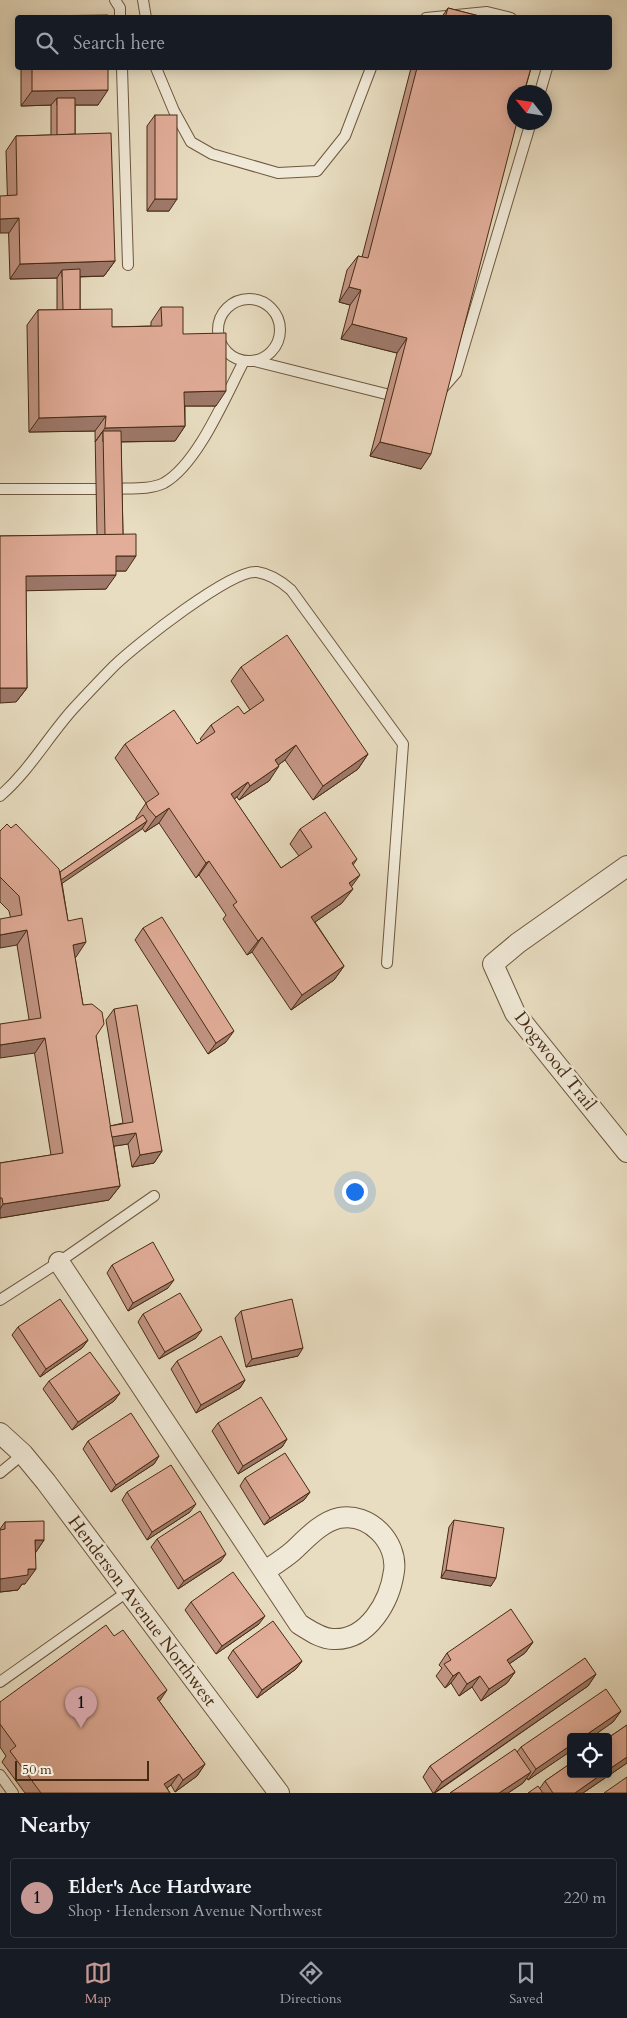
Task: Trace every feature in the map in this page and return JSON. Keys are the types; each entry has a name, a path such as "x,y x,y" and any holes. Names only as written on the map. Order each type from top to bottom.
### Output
{"street":[{"name":"Dogwood Trail","path":"627,866 518,943 493,964 515,1013 627,1152"},
{"path":"59,1262 299,1624 318,1635 333,1640 357,1634 368,1628 388,1592 394,1570 391,1550 383,1534 362,1520 338,1518 324,1525 265,1571"},
{"name":"Henderson Avenue Northwest","path":"0,1433 23,1454 278,1793"}],"lane":[{"path":"115,0 120,8 120,15"},
{"path":"143,0 146,15"},
{"path":"456,15 487,12 499,15"},
{"path":"122,70 128,264"},
{"path":"157,70 174,111 191,142 212,154 278,173 317,171 346,136 370,70"},
{"path":"542,85 546,70"},
{"path":"442,389 456,373 529,130"},
{"path":"114,489 163,484 173,476 196,453 249,361 271,351 279,334 275,314 260,302 240,301 230,306 223,313 219,323 220,343 231,355 249,361 386,394"},
{"path":"0,489 96,489"},
{"path":"0,796 28,766 72,710 116,663 206,594 233,578 255,572 270,576 291,590 403,744 387,963"},
{"path":"0,1300 59,1262 154,1196"},
{"path":"0,1473 23,1454"},
{"path":"0,1682 127,1592"},
{"path":"0,1775 13,1793"}],"building":[{"path":"448,8 475,15 446,15"},
{"path":"32,70 108,70 108,90 32,91"},
{"path":"416,70 530,70 526,85 507,85 507,130 515,130 431,454 380,442 407,338 352,324 361,290 349,287 358,256 368,258"},
{"path":"57,98 75,98 75,134 57,135"},
{"path":"155,115 177,115 177,199 155,199"},
{"path":"111,133 115,261 20,264 19,218 0,219 0,196 17,195 16,136"},
{"path":"80,269 80,310 63,310 62,270"},
{"path":"161,307 183,307 183,334 226,333 226,391 184,392 185,426 105,428 106,416 39,418 38,310 112,309 112,327 162,326"},
{"path":"103,431 121,431 123,535 105,535"},
{"path":"136,534 136,556 116,556 116,575 26,576 27,688 0,688 0,536"},
{"path":"287,635 368,754 323,786 296,745 275,760 279,766 250,786 248,782 231,794 281,868 312,847 300,829 325,812 357,859 352,863 360,875 349,883 353,889 311,917 344,966 302,995 262,937 258,941 233,905 237,902 209,861 206,863 169,808 156,817 148,808 146,803 159,794 125,744 174,710 197,744 215,732 211,725 238,706 244,714 264,700 241,667"},
{"path":"143,815 147,821 61,880 60,872"},
{"path":"7,824 11,828 16,824 59,869 68,921 82,918 86,942 73,945 83,1005 92,1004 102,1012 104,1024 96,1036 120,1186 3,1204 2,1198 0,1198 0,1163 63,1153 45,1038 0,1045 0,1024 41,1018 27,930 0,935 0,919 22,915 19,896 0,877 0,831"},
{"path":"162,917 234,1031 216,1043 143,928"},
{"path":"137,1005 162,1151 140,1155 136,1133 112,1137 110,1126 133,1122 114,1009"},
{"path":"153,1242 174,1280 133,1303 112,1265"},
{"path":"180,1293 202,1330 165,1352 143,1314"},
{"path":"60,1299 88,1340 46,1369 18,1327"},
{"path":"292,1299 303,1348 252,1359 241,1311"},
{"path":"221,1336 245,1380 201,1405 177,1361"},
{"path":"90,1352 120,1393 78,1422 49,1381"},
{"path":"261,1397 287,1439 243,1466 218,1423"},
{"path":"131,1413 159,1456 116,1485 88,1441"},
{"path":"285,1453 310,1492 270,1518 245,1478"},
{"path":"171,1465 196,1504 152,1532 127,1492"},
{"path":"200,1511 226,1554 184,1581 157,1539"},
{"path":"454,1520 504,1528 496,1578 446,1570"},
{"path":"44,1521 44,1540 35,1540 36,1569 28,1569 28,1575 0,1579 0,1530 5,1529 5,1522"},
{"path":"233,1572 265,1616 222,1646 191,1602"},
{"path":"511,1609 533,1642 507,1660 515,1672 489,1689 480,1676 467,1684 459,1672 453,1676 444,1664 451,1660 447,1653"},
{"path":"273,1621 302,1661 262,1690 233,1650"},
{"path":"106,1625 114,1636 123,1630 167,1690 157,1698 205,1764 183,1780 179,1774 164,1784 170,1793 41,1793 10,1751 16,1746 0,1724 0,1702"},
{"path":"585,1658 596,1674 442,1782 430,1766"},
{"path":"606,1689 621,1711 589,1733 567,1733 567,1748 536,1769 521,1747"},
{"path":"627,1725 627,1757 612,1767 612,1735"},
{"path":"515,1749 531,1772 499,1793 450,1793"},
{"path":"567,1766 567,1778 596,1778 575,1793 553,1793 545,1781"},
{"path":"627,1777 627,1793 604,1793"},
{"path":"538,1786 543,1793 528,1793"}],"place":[{"name":"Elder's Ace Hardware","path":"81,1728"}]}
